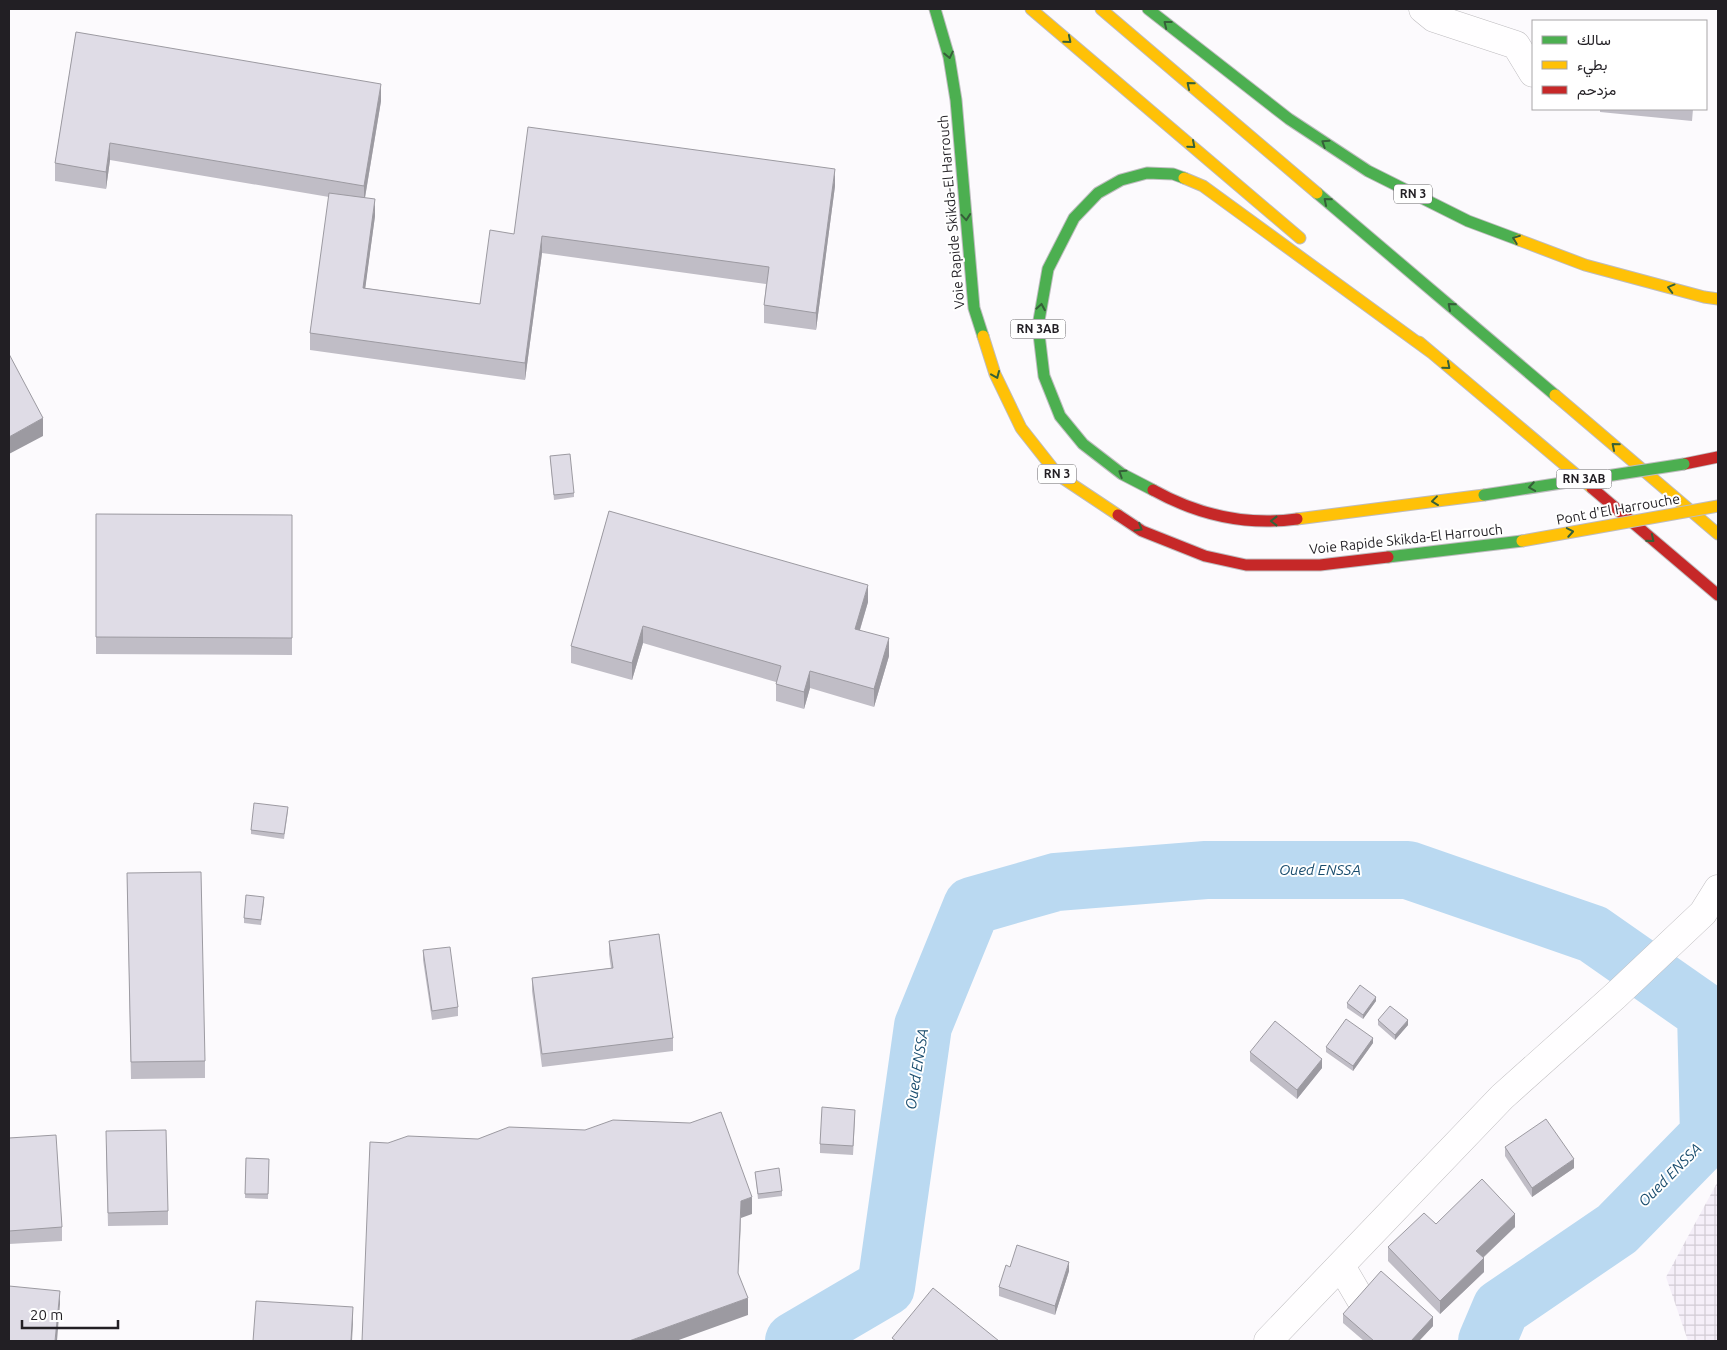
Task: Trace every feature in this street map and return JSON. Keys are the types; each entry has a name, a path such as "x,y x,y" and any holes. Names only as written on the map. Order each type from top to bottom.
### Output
{"highway":[{"name":"Voie Rapide Skikda-El Harrouch","path":"935,9 949,57 956,100 974,308 995,374 1021,428 1058,475 1142,531 1205,556 1246,565 1320,565 1522,541"},
{"path":"1031,9 1306,244"},
{"name":"RN 3AB","path":"1101,9 1718,534"},
{"name":"RN 3","path":"1148,9 1289,119 1368,171 1468,221 1585,266 1718,299"},
{"name":"RN 3AB","path":"1432,353 1203,186 1173,174 1147,173 1121,180 1098,193 1074,218 1048,269 1038,326 1044,376 1060,416 1084,444 1122,474 1171,500 1219,517 1276,522 1484,495 1718,457"},
{"name":"RN 3AB","path":"1336,269 1432,353 1718,595"},
{"name":"Pont d'El Harrouche","path":"1522,541 1718,506"}],"street":[{"path":"1423,9 1434,18 1516,45 1532,71"},
{"path":"1268,1341 1502,1096 1615,996 1703,913 1718,889"},
{"path":"1341,1266 1382,1336 1383,1341"}],"shaded area":[{"path":"1718,1181 1718,1341 1688,1341 1666,1277"}],"building":[{"path":"76,32 381,84 364,186 110,143 106,172 55,163"},
{"path":"528,127 835,169 816,313 764,305 769,267 542,236 525,363 310,333 329,193 375,199 363,288 480,304 490,230 514,234"},
{"path":"9,354 43,418 9,437"},
{"path":"570,454 574,493 554,495 550,456"},
{"path":"609,511 868,585 855,629 889,638 874,689 810,671 804,692 776,684 781,666 643,626 632,663 571,646"},
{"path":"96,514 292,515 292,638 96,637"},
{"path":"254,803 288,807 284,834 251,830"},
{"path":"201,872 205,1061 131,1062 127,873"},
{"path":"246,895 264,897 261,920 244,918"},
{"path":"659,934 673,1038 542,1054 532,978 613,968 609,941"},
{"path":"450,947 458,1007 432,1011 423,950"},
{"path":"1360,985 1376,997 1363,1015 1347,1003"},
{"path":"1390,1006 1408,1020 1395,1035 1378,1020"},
{"path":"1346,1019 1373,1038 1353,1066 1326,1047"},
{"path":"1275,1021 1322,1059 1297,1090 1250,1052"},
{"path":"822,1107 855,1110 853,1146 820,1144"},
{"path":"721,1112 752,1197 741,1201 738,1273 748,1298 629,1341 362,1341 370,1142 388,1143 408,1136 478,1139 509,1127 585,1130 613,1120 690,1123"},
{"path":"1546,1119 1574,1159 1532,1188 1505,1147"},
{"path":"166,1130 168,1211 108,1213 106,1131"},
{"path":"56,1135 62,1227 9,1231 9,1138"},
{"path":"246,1158 269,1159 268,1194 245,1194"},
{"path":"779,1168 782,1191 758,1194 755,1172"},
{"path":"1482,1179 1515,1214 1476,1251 1484,1258 1440,1301 1388,1247 1424,1213 1436,1224"},
{"path":"1017,1245 1069,1262 1055,1306 999,1287 1006,1265 1010,1267"},
{"path":"1381,1271 1433,1317 1411,1341 1374,1341 1343,1314"},
{"path":"9,1286 60,1291 55,1341 9,1341"},
{"path":"933,1288 999,1341 896,1341 892,1338"},
{"path":"256,1301 353,1307 351,1341 253,1341"}],"waterway":[{"name":"Oued ENSSA","path":"794,1341 886,1287 923,1026 972,906 1056,882 1206,870 1408,870 1593,934 1706,1013 1709,1135 1617,1229 1501,1308 1487,1341"}],"traffic: fast":[{"path":"935,9 949,57 956,100 974,308 983,336"},
{"path":"1148,9 1289,119 1368,171 1468,221 1519,240"},
{"path":"1153,490 1122,474 1083,444 1060,416 1044,376 1038,326 1048,269 1074,218 1098,193 1121,180 1147,173 1173,174 1184,178"},
{"path":"1317,193 1555,395"},
{"path":"1484,495 1684,464"},
{"path":"1388,557 1522,541"}],"traffic: slow":[{"path":"1031,9 1300,238"},
{"path":"1101,9 1317,193"},
{"path":"1184,178 1203,186 1432,353"},
{"path":"1519,240 1585,265 1704,297 1718,299"},
{"path":"983,336 995,374 1021,428 1058,475 1118,515"},
{"path":"1419,342 1592,488"},
{"path":"1555,395 1718,534"},
{"path":"1297,519 1484,495"},
{"path":"1522,541 1718,506"}],"traffic: jam":[{"path":"1684,464 1718,457"},
{"path":"1592,488 1718,595"},
{"path":"1153,490 1187,506 1223,516 1259,521 1297,519"},
{"path":"1118,515 1142,531 1205,556 1246,565 1320,565 1388,557"}]}
